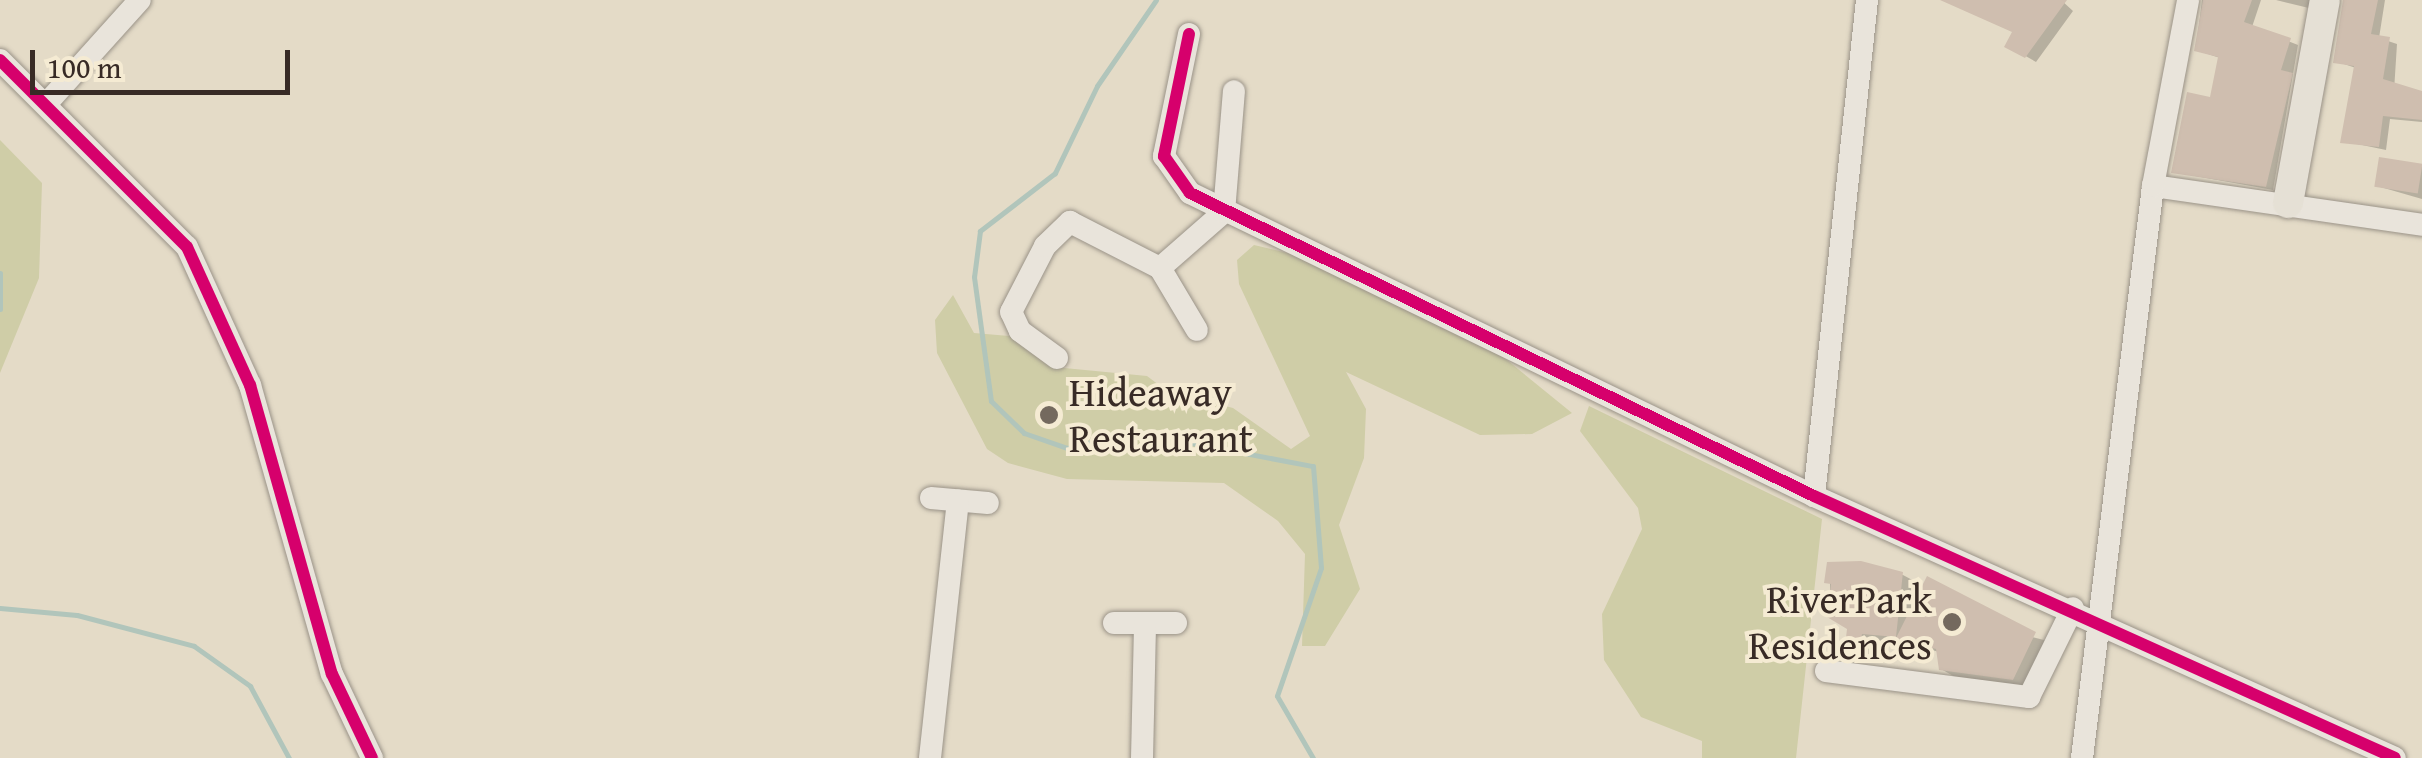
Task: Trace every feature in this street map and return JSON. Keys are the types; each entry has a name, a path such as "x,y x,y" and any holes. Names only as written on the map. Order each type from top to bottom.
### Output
{"main road":[{"path":"2288,203 2325,0"}],"street":[{"path":"48,102 140,0"},
{"path":"1814,496 1867,0"},
{"path":"2082,758 2153,186 2188,0"},
{"path":"1189,34 1164,156 1178,182 1224,212 1814,496 2098,619 2394,758"},
{"path":"0,60 155,208 212,294 250,385 332,674 372,758"},
{"path":"1160,268 1224,212 1234,91"},
{"path":"2153,186 2422,225"},
{"path":"1056,358 1020,330 1011,312 1056,229 1087,224 1160,268 1197,330"},
{"path":"930,498 988,504"},
{"path":"930,758 958,500"},
{"path":"1826,671 2030,697 2072,608"},
{"path":"1142,758 1144,623"},
{"path":"1114,624 1176,624"}],"shaded area":[{"path":"0,140 42,183 39,278 0,373"},
{"path":"1254,245 1300,256 1486,343 1572,413 1532,434 1480,435 1346,372 1366,409 1364,458 1339,525 1360,589 1325,646 1302,646 1305,554 1278,521 1224,483 1067,479 1008,463 987,449 937,353 935,320 953,295 974,333 1020,337 1054,367 1147,376 1167,391 1233,408 1291,449 1310,436 1239,284 1237,260"},
{"path":"1589,406 1822,519 1796,758 1702,758 1702,741 1641,717 1604,660 1602,614 1642,529 1638,508 1580,431"}],"building":[{"path":"1940,0 2067,0 2025,58 2004,47 2012,32"},
{"path":"2203,0 2252,0 2244,22 2291,38 2281,70 2293,73 2266,187 2171,173 2187,92 2210,97 2218,57 2194,51"},
{"path":"2343,0 2378,0 2371,34 2390,37 2383,79 2422,91 2422,120 2383,116 2379,147 2340,143 2354,66 2333,63"},
{"path":"2379,157 2422,164 2418,194 2374,187"},
{"path":"1861,561 1903,572 1896,637 1862,634 1859,649 1845,646 1847,629 1827,617 1831,584 1824,583 1827,562"},
{"path":"1927,576 2036,632 2013,680 1939,670 1936,649 1896,638"}],"waterway":[{"path":"1156,0 1097,86 1055,173 980,231 974,277 991,401 1024,433 1067,448 1134,432 1313,466 1321,568 1277,696 1313,758"},
{"path":"0,273 0,309"},
{"path":"0,608 77,615 194,646 250,686 289,758"}],"cycle path":[{"path":"1189,34 1164,156 1190,193 1814,496 2395,758"},
{"path":"0,60 187,247 250,385 332,674 372,758"}],"place":[{"name":"Hideaway Restaurant","path":"1049,415"},
{"name":"RiverPark Residences","path":"1952,622"}]}
